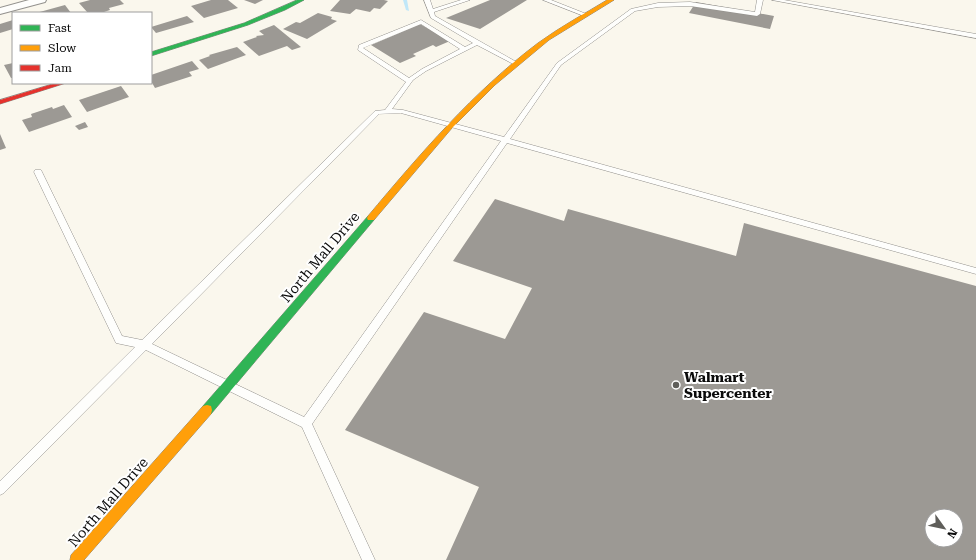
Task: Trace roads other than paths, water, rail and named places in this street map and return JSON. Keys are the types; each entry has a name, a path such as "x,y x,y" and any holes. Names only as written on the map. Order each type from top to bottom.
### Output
{"street":[{"path":"0,11 41,0"},
{"path":"152,54 266,16 301,0"},
{"name":"North Mall Drive","path":"76,560 304,297 432,145 493,84 539,45 611,0"},
{"path":"0,102 60,84"}],"lane":[{"path":"427,0 433,17 476,43 517,64"},
{"path":"431,11 467,0"},
{"path":"546,0 586,15"},
{"path":"306,422 559,64 633,10 658,5 690,4 757,14 760,0"},
{"path":"775,0 976,36"},
{"path":"409,81 360,49 361,46 421,22 464,49"},
{"path":"387,112 409,81 424,70 476,43"},
{"path":"0,489 377,112 400,112 976,271"},
{"path":"38,172 119,340 145,345 306,422 369,560"}],"waterway":[{"path":"405,0 408,10"}],"place":[{"name":"Walmart Supercenter","path":"676,385"}]}
